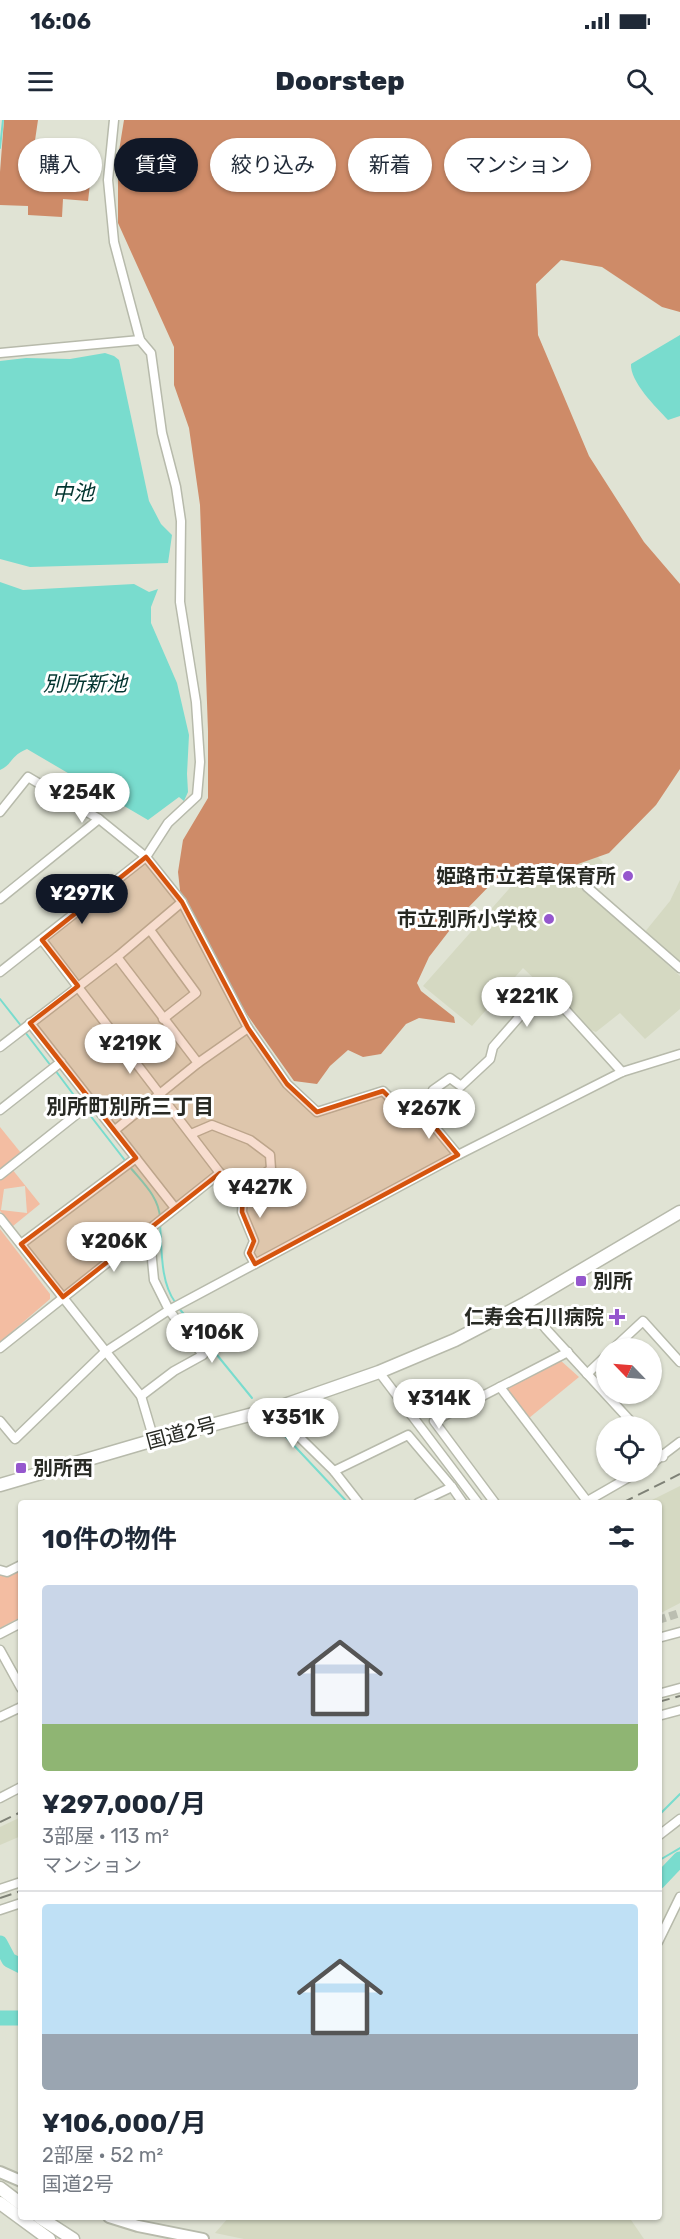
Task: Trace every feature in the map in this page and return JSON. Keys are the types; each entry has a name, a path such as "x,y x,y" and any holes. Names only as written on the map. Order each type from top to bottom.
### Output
{"highway":[{"name":"国道2号","path":"0,1485 154,1440 276,1408 380,1372 455,1340 526,1304 680,1212"},
{"path":"0,2188 18,2202"},
{"path":"0,2204 18,2217"},
{"path":"23,2220 50,2239"},
{"path":"44,2220 73,2239"}],"main road":[{"path":"0,2172 18,2180"},
{"path":"119,2220 203,2239"}],"street":[{"path":"0,972 146,857 168,823 197,796 200,762 196,702 180,602 181,521 176,487 162,433 151,353 140,340 114,242 108,180 114,120"},
{"path":"0,353 140,340"},
{"path":"2,809 28,777 99,819 146,857 182,902 248,1028 287,1083 317,1112 383,1090 402,1110 420,1109 458,1155"},
{"path":"0,899 99,819"},
{"path":"587,887 680,968"},
{"path":"0,1047 117,957 182,902"},
{"path":"150,930 196,993 163,1019"},
{"path":"42,940 220,1173 243,1196 242,1212 254,1241 249,1253 255,1264"},
{"path":"117,957 198,1063"},
{"path":"433,1090 450,1078 461,1086 490,1059 493,1047 520,1016 551,990 562,1006 622,1072"},
{"path":"30,1023 175,1208"},
{"path":"114,1130 198,1063 248,1028"},
{"path":"0,1421 15,1439 105,1353 169,1310 458,1155 622,1072 680,1054"},
{"path":"0,1110 61,1062"},
{"path":"0,1175 92,1102"},
{"path":"191,1134 212,1125 250,1140 270,1155 271,1169 238,1192"},
{"path":"21,1244 136,1158"},
{"path":"0,1348 220,1173"},
{"path":"0,1218 141,1396 154,1440"},
{"path":"141,1396 174,1371 203,1355 169,1310 154,1280 149,1229"},
{"path":"526,1304 626,1416"},
{"path":"625,1338 643,1321 658,1338"},
{"path":"662,1342 680,1362"},
{"path":"493,1500 434,1421 568,1352"},
{"path":"587,1374 596,1365"},
{"path":"380,1372 476,1500"},
{"path":"500,1387 585,1500"},
{"path":"276,1408 284,1421 334,1471 357,1500"},
{"path":"334,1471 408,1435 452,1486 461,1500"},
{"path":"663,1457 680,1443"},
{"path":"589,1500 621,1482"},
{"path":"424,1500 452,1486"},
{"path":"0,1570 7,1572 18,1566"},
{"path":"0,1634 18,1625"},
{"path":"662,1637 680,1632"},
{"path":"0,1650 18,1683"},
{"path":"662,1693 680,1688"},
{"path":"0,1717 18,1708"},
{"path":"662,1715 680,1710"},
{"path":"0,1798 18,1789"},
{"path":"662,1833 680,1820"},
{"path":"0,1889 18,1883"},
{"path":"662,1934 680,1897"},
{"path":"0,1911 18,1904"}],"highlighted area":[{"path":"146,857 182,902 248,1028 287,1084 317,1112 383,1091 402,1110 420,1109 458,1155 255,1264 249,1253 254,1241 242,1212 243,1196 220,1173 63,1297 21,1244 136,1158 30,1023 78,986 42,940"}],"shaded area":[{"path":"4,120 38,120 35,138 18,138 18,192 89,192 88,201 63,199 62,217 28,215 28,206 0,205"},
{"path":"124,120 680,120 680,312 662,307 602,267 561,260 536,284 538,335 589,456 644,542 680,584 680,769 656,805 609,853 561,870 497,878 463,913 429,957 417,983 421,991 454,1017 455,1023 419,1018 406,1024 381,1054 363,1057 348,1050 330,1066 317,1084 294,1081 217,972 182,908 178,872 183,840 208,798 208,731 200,505 189,428 174,385 174,347 118,223 118,192 198,192 198,138 121,138"},
{"name":"市立別所小学校","path":"586,845 603,862 581,887 680,976 680,1009 645,1039 620,1013 596,1032 591,1030 559,996 552,985 546,990 523,968 472,1026 423,986 531,864 549,881"},
{"path":"680,880 680,965 644,933 670,901"},
{"path":"0,1127 21,1153 0,1169"},
{"path":"12,1169 40,1204 13,1226 0,1211 0,1179","holes":["25,1186 27,1213 1,1210 4,1189"]},
{"path":"0,1229 50,1294 50,1299 0,1342"},
{"path":"560,1360 579,1377 529,1418 508,1392 508,1386"},
{"path":"680,1486 680,1603 662,1612 662,1500 652,1500"},
{"path":"18,1571 18,1619 0,1628 0,1575 6,1577"},
{"path":"18,1818 18,1837 0,1845 0,1827"},
{"path":"226,2220 631,2220 644,2239 244,2239 215,2233"}],"water":[{"path":"680,335 680,416 668,420 639,386 631,364"},
{"name":"中池","path":"105,353 119,360 149,501 161,524 172,535 168,563 30,567 0,559 0,361 26,358 70,359"},
{"name":"別所新池","path":"0,582 23,590 134,584 149,592 158,589 151,607 151,623 177,683 189,735 188,792 184,801 179,797 148,820 27,749 0,770"}],"waterway":[{"path":"0,148 3,120"},
{"path":"0,999 22,1027"},
{"path":"25,1032 51,1066"},
{"path":"55,1070 82,1106"},
{"path":"86,1110 127,1163"},
{"path":"130,1167 157,1203 160,1218"},
{"path":"160,1224 164,1275 175,1302"},
{"path":"178,1307 252,1398"},
{"path":"271,1421 345,1500"},
{"path":"662,1812 680,1794"},
{"path":"662,1859 680,1848"},
{"path":"662,1878 680,1859"},
{"path":"0,1943 9,1960 18,1964"},
{"path":"0,2018 18,2018"}],"tunnel":[{"path":"662,1619 680,1613"}],"railway":[{"path":"628,1500 680,1474"},
{"path":"662,1701 680,1696"},
{"path":"0,1822 18,1813"},
{"path":"0,1898 18,1892"}],"place":[{"name":"姫路市立若草保育所","path":"628,876"},
{"name":"市立別所小学校","path":"549,919"},
{"name":"別所","path":"581,1281"},
{"name":"仁寿会石川病院","path":"617,1317"},
{"name":"別所西","path":"21,1468"}],"district":[{"name":"別所町別所三丁目","path":"130,1107"}]}
